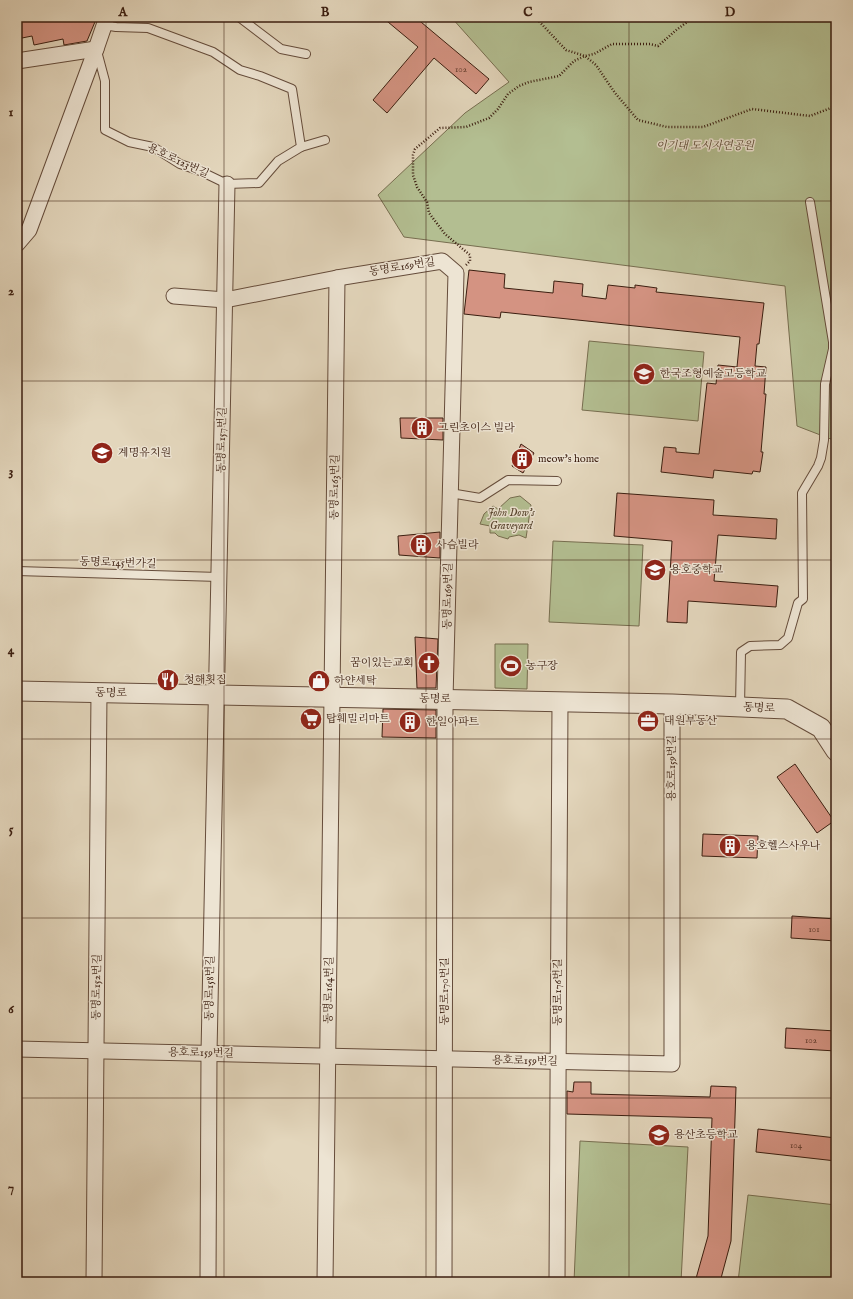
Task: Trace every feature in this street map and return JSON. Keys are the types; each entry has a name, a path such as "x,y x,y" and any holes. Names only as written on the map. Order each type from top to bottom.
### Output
{"street":[{"path":"17,244 29,230 106,21"},
{"path":"17,61 96,49"},
{"name":"동명로157번길","path":"216,695 227,184"},
{"name":"동명로169번길","path":"174,296 225,300 337,278 442,261 456,273 445,699"},
{"name":"동명로163번길","path":"332,697 337,278"},
{"name":"동명로","path":"17,691 672,704 787,709 820,728 836,751"},
{"name":"동명로152번길","path":"94,1282 99,692"},
{"name":"동명로158번길","path":"208,1282 209,1053 216,695"},
{"name":"동명로164번길","path":"325,1282 332,697"},
{"name":"동명로170번길","path":"444,1282 445,699"},
{"name":"동명로176번길","path":"557,1282 560,702"},
{"name":"용호로159번길","path":"17,1049 672,1064 672,704"}],"lane":[{"path":"239,17 281,49 306,54"},
{"path":"106,21 116,26 148,28 213,52 240,70 260,76 292,89 301,147"},
{"name":"용호로123번길","path":"96,49 105,81 105,130 129,142 153,147 180,164 200,171 227,184 259,183 278,161 301,147 325,140"},
{"path":"740,707 741,652 750,646 780,645 788,638 798,603 803,599 802,493 821,458 824,440 825,384 833,349 810,202"},
{"path":"450,493 480,498 508,480 557,481"},
{"name":"동명로145번가길","path":"17,571 219,577"}],"path":[{"path":"535,17 566,50 585,56 596,65 615,93 638,120 667,127 704,127 752,109 810,116 836,106"},
{"path":"456,273 470,261 470,255 445,234 428,213 426,202 417,187 413,175 413,155 415,149 440,128 466,127 489,118 498,109 508,94 519,86 529,82 559,76 574,61 594,54 612,44 650,44 658,46 691,19 701,17"}],"green space":[{"name":"이기대 도시자연공원","path":"451,17 836,17 836,441 797,426 785,286 404,237 378,195 465,113 509,82"},
{"path":"589,341 704,352 698,421 582,410"},
{"name":"John Dow's Graveyard","path":"520,496 531,505 526,538 519,535 509,537 508,539 498,536 495,533 490,533 490,526 480,524 484,514 493,506 498,509 510,498"},
{"path":"553,541 643,545 639,626 549,622"},
{"name":"농구장","path":"495,644 528,644 527,689 495,688"},
{"path":"580,1141 688,1147 681,1282 574,1282"},
{"path":"748,1195 836,1205 836,1282 738,1282"}],"building":[{"path":"28,17 97,17 87,41 64,45 63,39 34,45 32,36 17,39 17,22 29,19"},
{"path":"382,17 415,17 489,79 476,94 434,58 387,113 373,100 418,47"},
{"path":"469,270 505,274 504,288 553,293 554,281 583,284 582,296 606,299 608,285 635,288 635,285 657,288 656,292 764,303 755,366 766,367 764,394 766,394 761,452 763,452 760,472 753,471 752,474 714,470 713,478 661,472 664,447 676,448 676,452 699,454 707,383 716,384 718,365 737,367 740,337 501,312 500,318 464,314"},
{"name":"그린초이스 빌라","path":"400,418 443,418 443,440 401,438"},
{"name":"meow's home","path":"521,444 534,453 523,473 512,466"},
{"path":"617,493 714,500 713,515 777,519 776,539 718,535 714,581 778,586 776,607 688,601 687,623 667,622 672,541 614,536"},
{"name":"사슴빌라","path":"440,532 440,558 399,555 398,536"},
{"name":"꿈이있는교회","path":"415,637 438,639 436,688 417,688"},
{"name":"한일아파트","path":"383,709 436,710 436,738 382,737"},
{"path":"795,764 834,821 817,833 777,777"},
{"name":"용호헬스사우나","path":"703,834 758,836 757,858 702,856"},
{"path":"792,916 836,919 836,941 791,938"},
{"path":"786,1028 836,1031 836,1051 785,1048"},
{"path":"574,1082 591,1082 591,1094 710,1097 711,1086 736,1087 731,1241 720,1282 695,1282 708,1236 712,1118 567,1114 567,1091 573,1092"},
{"path":"758,1129 836,1138 836,1161 756,1152"}],"place":[{"name":"한국조형예술고등학교","path":"644,374"},
{"name":"그린초이스 빌라","path":"422,428"},
{"name":"계명유치원","path":"102,453"},
{"name":"meow's home","path":"522,459"},
{"name":"사슴빌라","path":"421,545"},
{"name":"용호중학교","path":"655,570"},
{"name":"꿈이있는교회","path":"429,663"},
{"name":"농구장","path":"511,666"},
{"name":"청해횟집","path":"168,680"},
{"name":"하얀세탁","path":"319,681"},
{"name":"탑훼밀리마트","path":"311,719"},
{"name":"태원부동산","path":"648,721"},
{"name":"한일아파트","path":"410,722"},
{"name":"용호헬스사우나","path":"730,846"},
{"name":"용산초등학교","path":"659,1135"}]}
